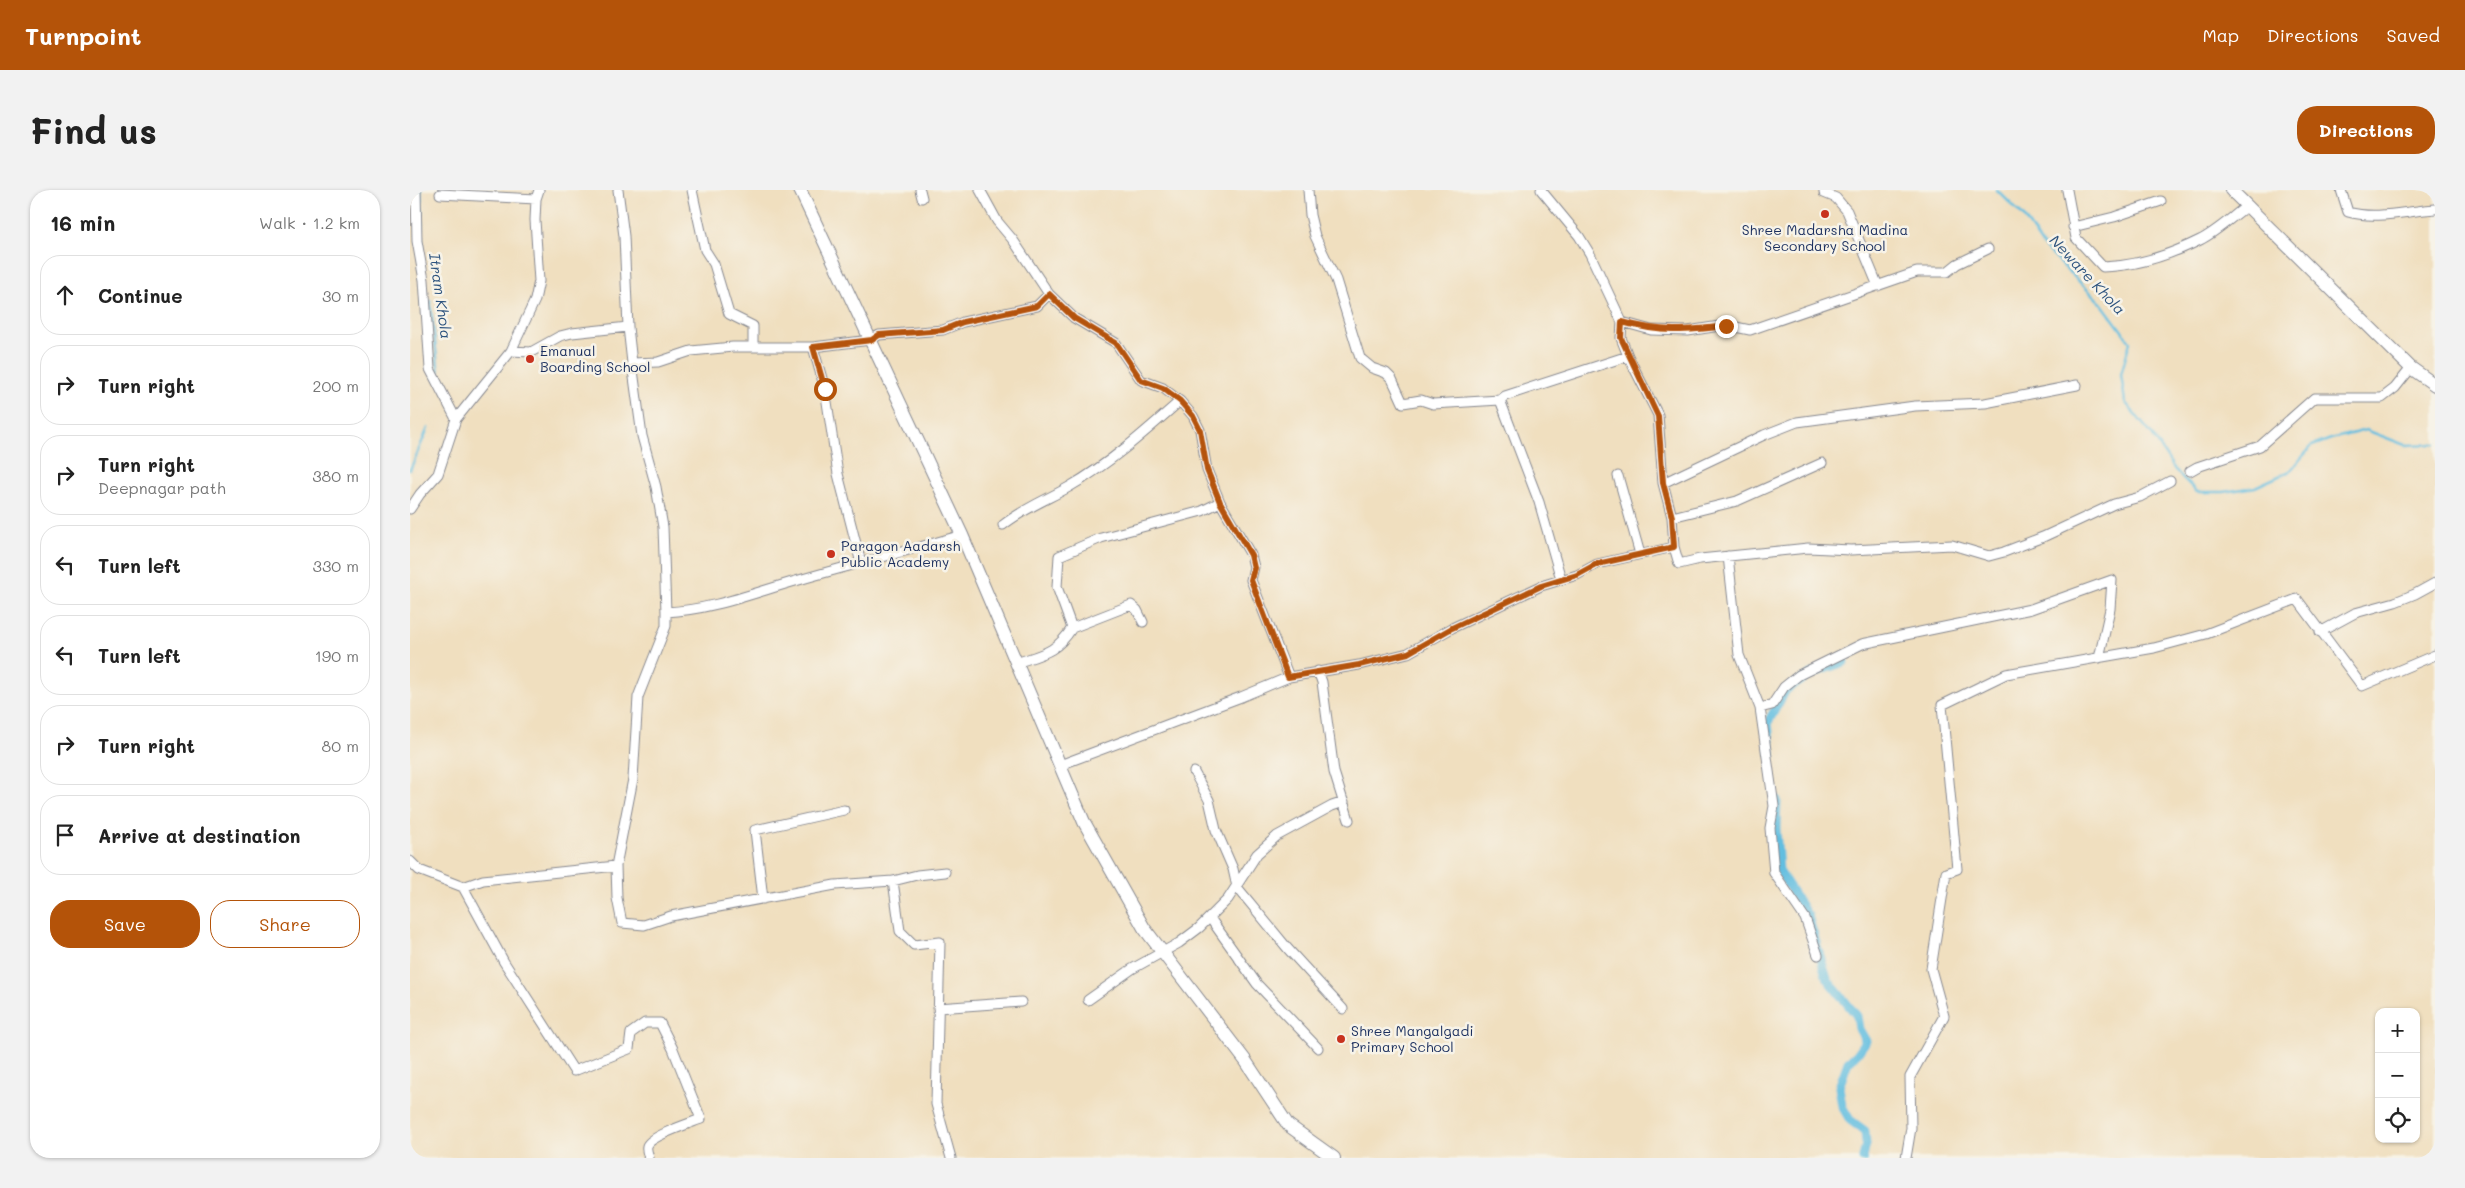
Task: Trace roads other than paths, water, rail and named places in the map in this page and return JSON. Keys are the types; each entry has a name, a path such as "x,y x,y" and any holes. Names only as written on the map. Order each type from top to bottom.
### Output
{"street":[{"path":"416,190 417,241 424,280 430,369 456,419"},
{"path":"618,190 624,236 628,327 632,363 642,436 663,527 666,612 666,626 638,697 633,779 616,866 617,898 622,923 644,925 670,916 835,884 893,881 918,875 945,872"},
{"path":"692,190 705,250 714,264 729,314 753,326 753,346"},
{"path":"800,190 872,340 910,428 962,535 1084,822 1144,928 1245,1060 1288,1125 1334,1158"},
{"path":"980,190 997,221 1013,240 1049,294 1074,318 1116,343 1141,380 1163,388 1180,401 1193,416 1200,430 1207,470 1220,502 1251,555 1254,568 1251,580 1288,677"},
{"path":"1308,190 1310,215 1315,236 1336,280 1360,358 1372,368 1386,373 1392,379 1403,403 1420,400 1433,404 1500,400 1505,396 1628,356"},
{"path":"1541,190 1580,236 1602,278 1622,322 1621,338 1628,356 1658,416 1663,483 1672,517 1674,547 1679,564 1728,556 1808,548 1851,550 1952,545 1989,556 2043,537 2114,504 2140,497 2170,481"},
{"path":"1824,190 1824,193 1836,198 1847,211 1878,286"},
{"path":"2067,190 2076,238 2102,267 2120,267 2162,256 2201,240 2247,206"},
{"path":"2231,190 2411,368 2435,385"},
{"path":"2341,190 2348,212 2358,215 2387,215 2435,209"},
{"path":"410,509 420,494 438,474 456,419 511,351 535,300 539,281 537,195 440,194"},
{"path":"2073,227 2114,217 2161,201"},
{"path":"1622,322 1651,330 1688,331 1726,326 1750,330 1917,272 1947,272 1957,264 1988,249"},
{"path":"632,363 658,362 691,351 753,346 813,347 872,340 879,335 943,330 963,322 1037,306 1049,294"},
{"path":"511,351 531,352 560,336 572,333 628,327"},
{"path":"813,347 825,389 838,474 861,563"},
{"path":"2190,471 2260,446 2314,398 2382,398 2394,388 2411,368"},
{"path":"1663,483 1764,434 1797,422 1914,406 1985,403 2076,385"},
{"path":"1500,400 1539,502 1561,579"},
{"path":"1002,525 1022,510 1069,487 1136,440 1180,401"},
{"path":"1672,517 1737,501 1822,463"},
{"path":"1618,476 1640,554"},
{"path":"1072,628 1057,587 1059,556 1101,538 1202,511 1220,502"},
{"path":"666,612 689,611 962,535"},
{"path":"1060,765 1242,697 1288,677 1359,665 1408,653 1452,628 1541,586 1577,575 1597,564 1674,547"},
{"path":"1728,556 1739,655 1760,708 1774,806 1770,828 1774,873 1805,918 1818,955"},
{"path":"1760,708 1772,705 1784,686 1799,675 1862,644 2031,609 2112,580 2110,610 2099,658"},
{"path":"2320,632 2355,613 2408,597 2435,583"},
{"path":"1906,1158 1912,1128 1910,1078 1944,1016 1937,998 1931,969 1946,873 1957,869 1942,705 2006,674 2154,648 2206,634 2297,599 2362,686 2435,655"},
{"path":"1016,663 1049,652 1063,642 1072,628 1131,605 1137,610 1143,622"},
{"path":"1318,671 1322,682 1334,772 1349,820"},
{"path":"1194,772 1209,800 1216,830 1233,869 1237,887 1288,949 1343,1009"},
{"path":"1088,1000 1132,968 1179,943 1210,918 1237,887 1258,854 1277,836 1344,802"},
{"path":"763,899 754,830 844,810"},
{"path":"410,861 427,873 463,887 504,962 574,1071 629,1048 631,1033 645,1023 660,1023 701,1119 656,1137 648,1143 646,1149 649,1158"},
{"path":"463,887 483,880 616,866"},
{"path":"893,881 900,931 914,945 940,942 936,1104 950,1158"},
{"path":"1210,918 1258,984 1318,1048"},
{"path":"938,1008 1021,1002"}],"waterway":[{"name":"Itram Khola","path":"421,190 422,246"},
{"name":"Neware Khola","path":"1997,190 2023,216 2043,246 2102,304 2130,342 2121,374 2125,402 2153,436 2175,470 2197,492 2224,492 2255,487 2290,471 2312,446 2366,430 2405,445 2435,444"},
{"name":"Itram Khola","path":"430,301 439,374"},
{"name":"Itram Khola","path":"410,470 428,428"},
{"path":"1771,755 1768,722 1786,690 1811,674 1844,662"},
{"path":"1777,800 1776,828 1779,871 1808,916 1827,979 1857,1016 1859,1029 1866,1041 1857,1054 1848,1062 1839,1087 1842,1106 1850,1120 1865,1131 1866,1144 1863,1158"}],"place":[{"name":"Shree Madarsha Madina Secondary School","path":"1825,214"},
{"name":"Emanual Boarding School","path":"530,359"},
{"name":"Paragon Aadarsh Public Academy","path":"831,554"},
{"name":"Shree Mangalgadi Primary School","path":"1341,1039"}]}
